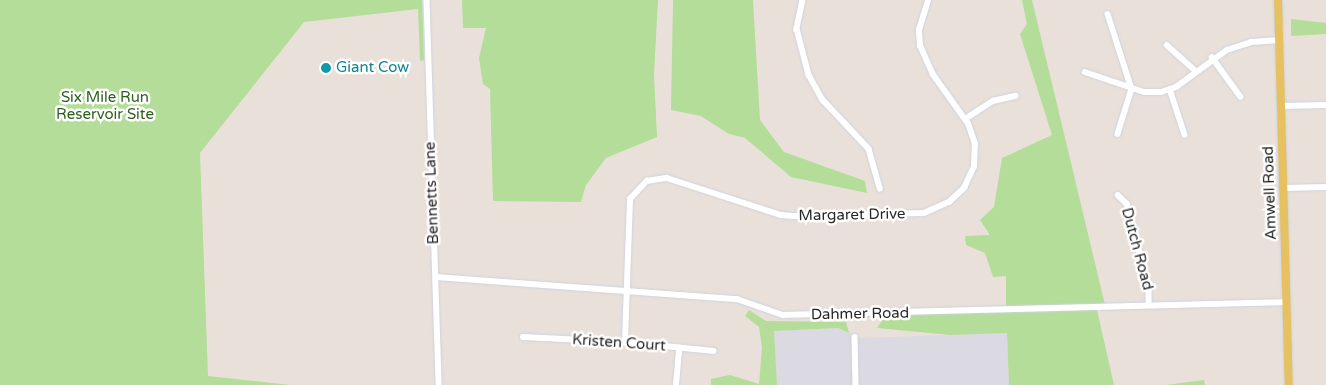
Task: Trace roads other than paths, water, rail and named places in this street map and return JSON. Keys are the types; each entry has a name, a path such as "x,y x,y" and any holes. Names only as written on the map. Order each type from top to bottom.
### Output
{"main road":[{"name":"Amwell Road","path":"1278,0 1289,385"}],"street":[{"name":"Bennetts Lane","path":"427,0 439,385"},
{"path":"802,0 797,29 809,75 823,100 869,148 880,188"},
{"name":"Margaret Drive","path":"625,342 630,199 647,181 667,178 781,215 924,213 950,202 964,188 972,175 975,144 965,120 933,75 920,46 919,30 928,0"},
{"path":"1108,14 1132,89 1118,134"},
{"path":"1085,72 1144,92 1170,89 1212,57 1241,44 1279,40"},
{"path":"1167,45 1196,71"},
{"path":"1212,57 1241,97"},
{"path":"1170,89 1185,135"},
{"path":"965,120 993,101 1015,96"},
{"path":"1282,106 1326,105"},
{"path":"1284,188 1326,187"},
{"name":"Dutch Road","path":"1118,194 1127,204 1133,225 1149,289 1149,305"},
{"name":"Dahmer Road","path":"436,277 737,299 784,315 1287,302"},
{"name":"Kristen Court","path":"523,337 625,342 714,351"},
{"path":"855,337 856,385"},
{"path":"676,385 679,348"}],"place":[{"name":"Giant Cow","path":"326,68"}],"park label":[{"name":"Six Mile Run Reservoir Site","path":"105,106"}]}
